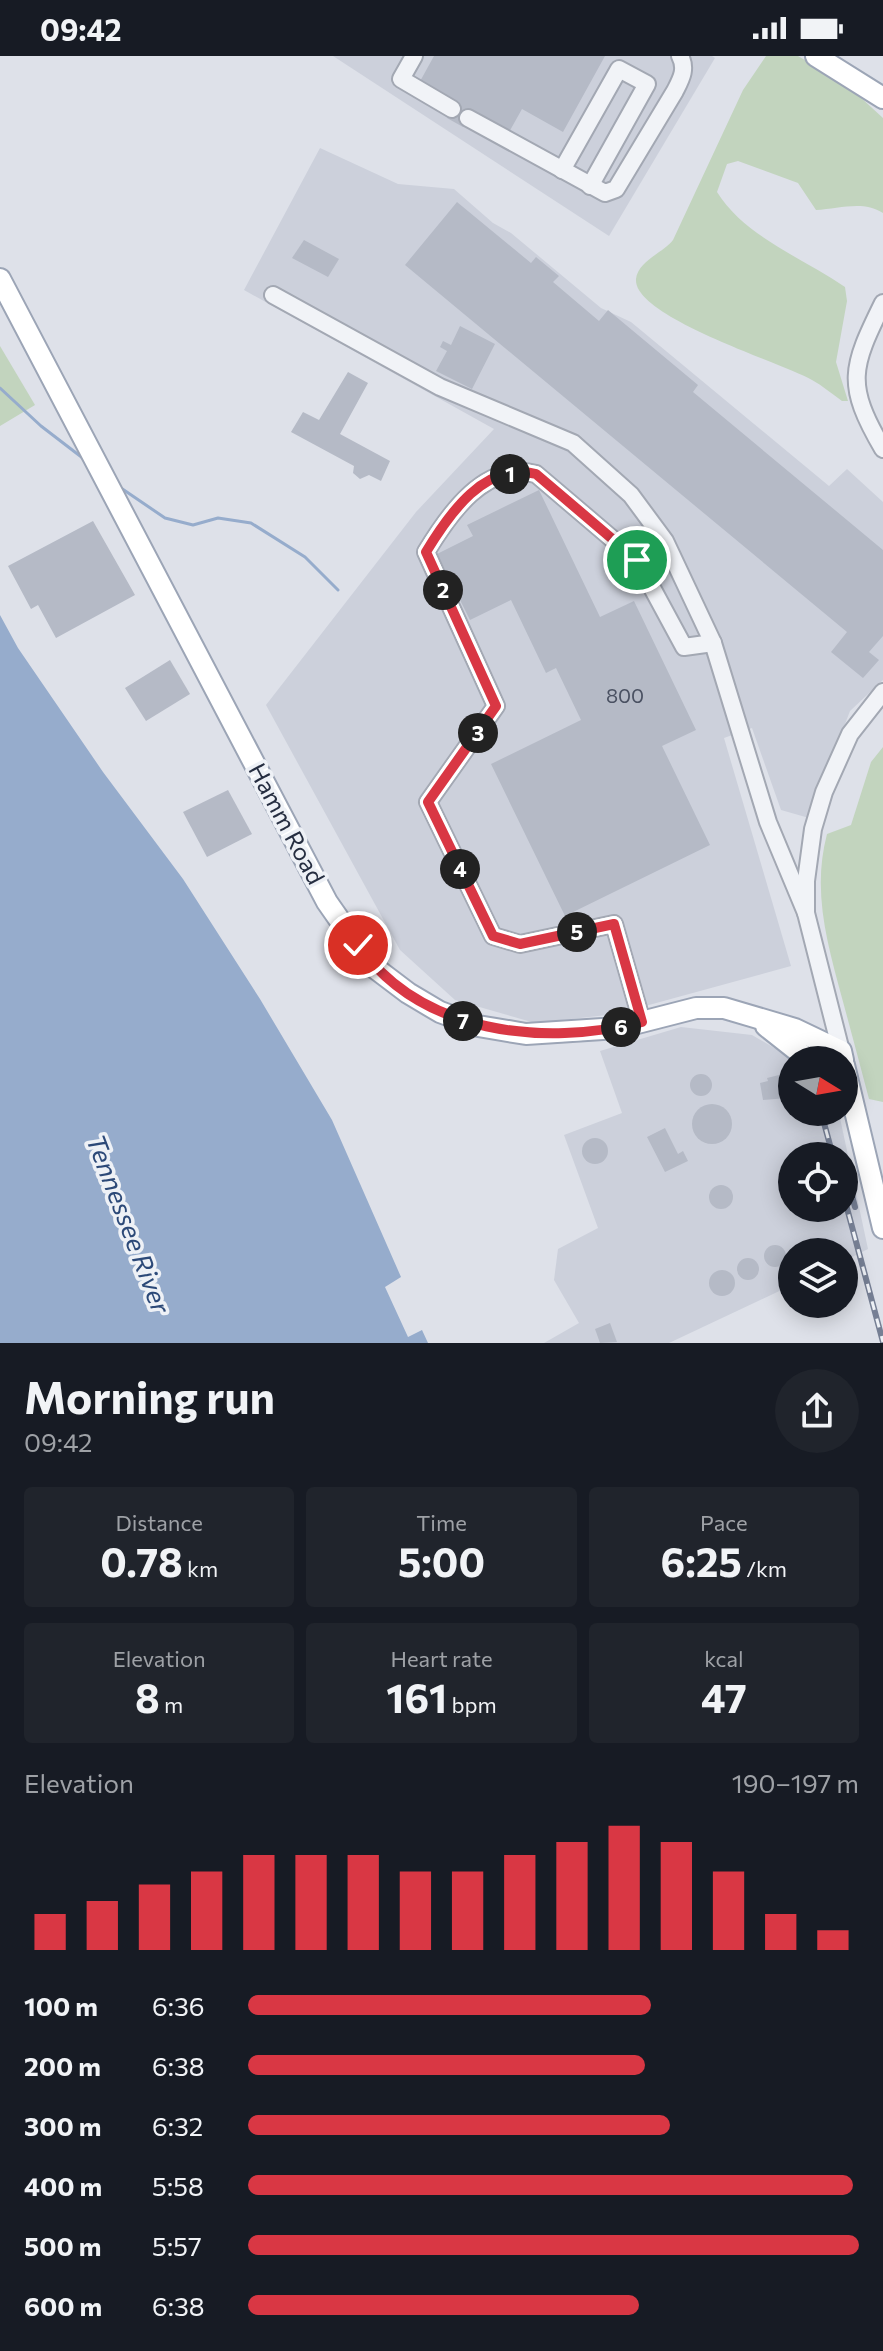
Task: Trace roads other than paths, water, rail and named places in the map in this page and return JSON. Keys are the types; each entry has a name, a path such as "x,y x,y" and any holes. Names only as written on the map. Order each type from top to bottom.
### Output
{"main road":[{"path":"816,56 880,98"},
{"name":"Hamm Road","path":"0,279 327,902 371,965 440,1012 478,1026 526,1034 618,1028 696,1008 724,1008 795,1029 822,1046"},
{"path":"749,1015 790,1046"},
{"path":"858,1126 883,1228"}],"street":[{"path":"414,56 401,79 452,109"},
{"path":"468,118 605,193 616,189 683,75 684,63 680,56"},
{"path":"562,170 619,69 647,84 590,186"},
{"path":"273,295 440,387 573,443 631,495 665,541 713,643 768,822 806,913 840,1046"},
{"path":"883,303 861,348 855,379 864,415 883,449"},
{"path":"642,1022 614,924 520,944 493,936 428,802 496,706 426,552 446,519 484,481 521,470 536,474 637,560 684,647 713,643"},
{"path":"806,913 806,881 813,829 824,792 850,734 883,692"}],"water":[{"name":"Tennessee River","path":"0,615 18,648 103,772 183,879 332,1120 401,1277 385,1287 408,1337 422,1330 428,1343 0,1343"}],"waterway":[{"path":"0,388 41,426 84,459"},
{"path":"118,486 165,518 193,525 218,518 251,523 305,557 338,590"}],"railway":[{"path":"825,1126 829,1142"},
{"path":"851,1222 883,1342"}]}
